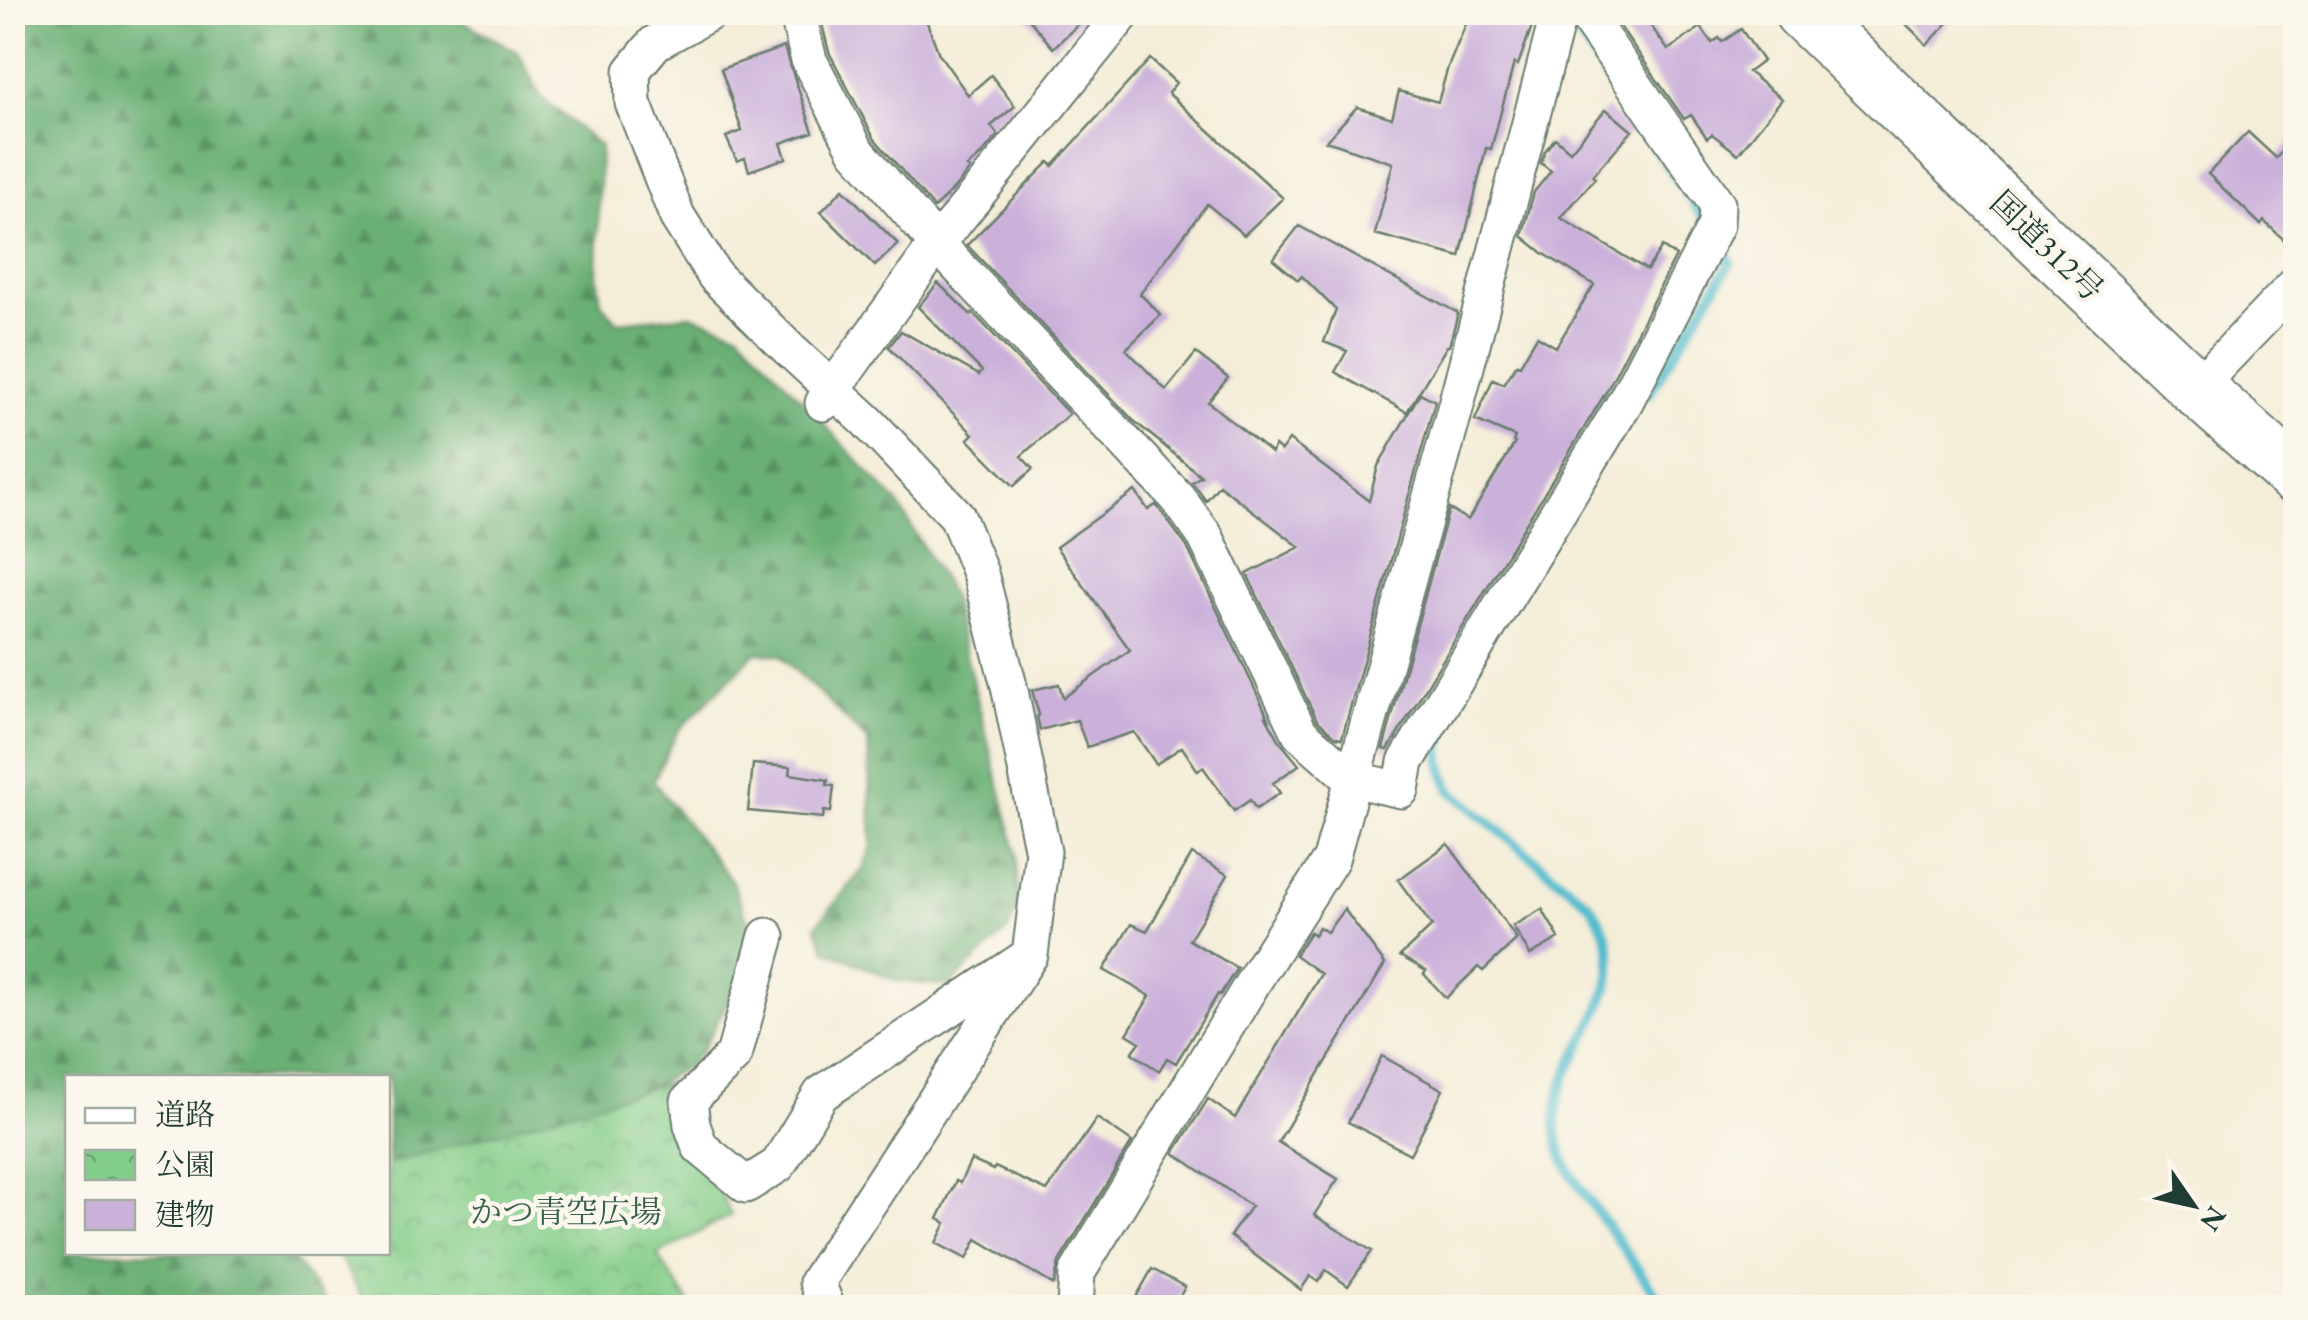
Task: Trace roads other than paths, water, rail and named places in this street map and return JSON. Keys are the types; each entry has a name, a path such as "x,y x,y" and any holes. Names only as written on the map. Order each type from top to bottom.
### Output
{"highway":[{"name":"国道312号","path":"1802,12 2196,388 2296,476"}],"street":[{"path":"711,12 655,43 632,71 634,103 676,216 715,276 828,397 867,421 957,516 980,573 1010,686 1043,852 1030,954 818,1282 827,1308"},
{"path":"797,12 809,60 856,150 936,244 1177,497 1205,536 1300,733 1352,779 1400,790 1406,762 1625,402 1716,226 1717,204 1584,12"},
{"path":"828,397 936,244 1124,12"},
{"path":"1074,1308 1077,1273 1331,859 1562,12"},
{"path":"2196,388 2296,284"},
{"path":"766,936 734,1055 689,1101 700,1147 746,1185 778,1165 822,1094 1030,954"}],"waterway":[{"path":"1581,39 1702,216"},
{"path":"1648,395 1731,262 1727,253"},
{"path":"1447,726 1441,742 1441,759 1451,791 1589,904 1606,935 1611,963 1607,990 1569,1068 1560,1095 1557,1134 1573,1177 1665,1308"}],"park label":[{"name":"かつ青空広場","path":"566,1212"}]}
